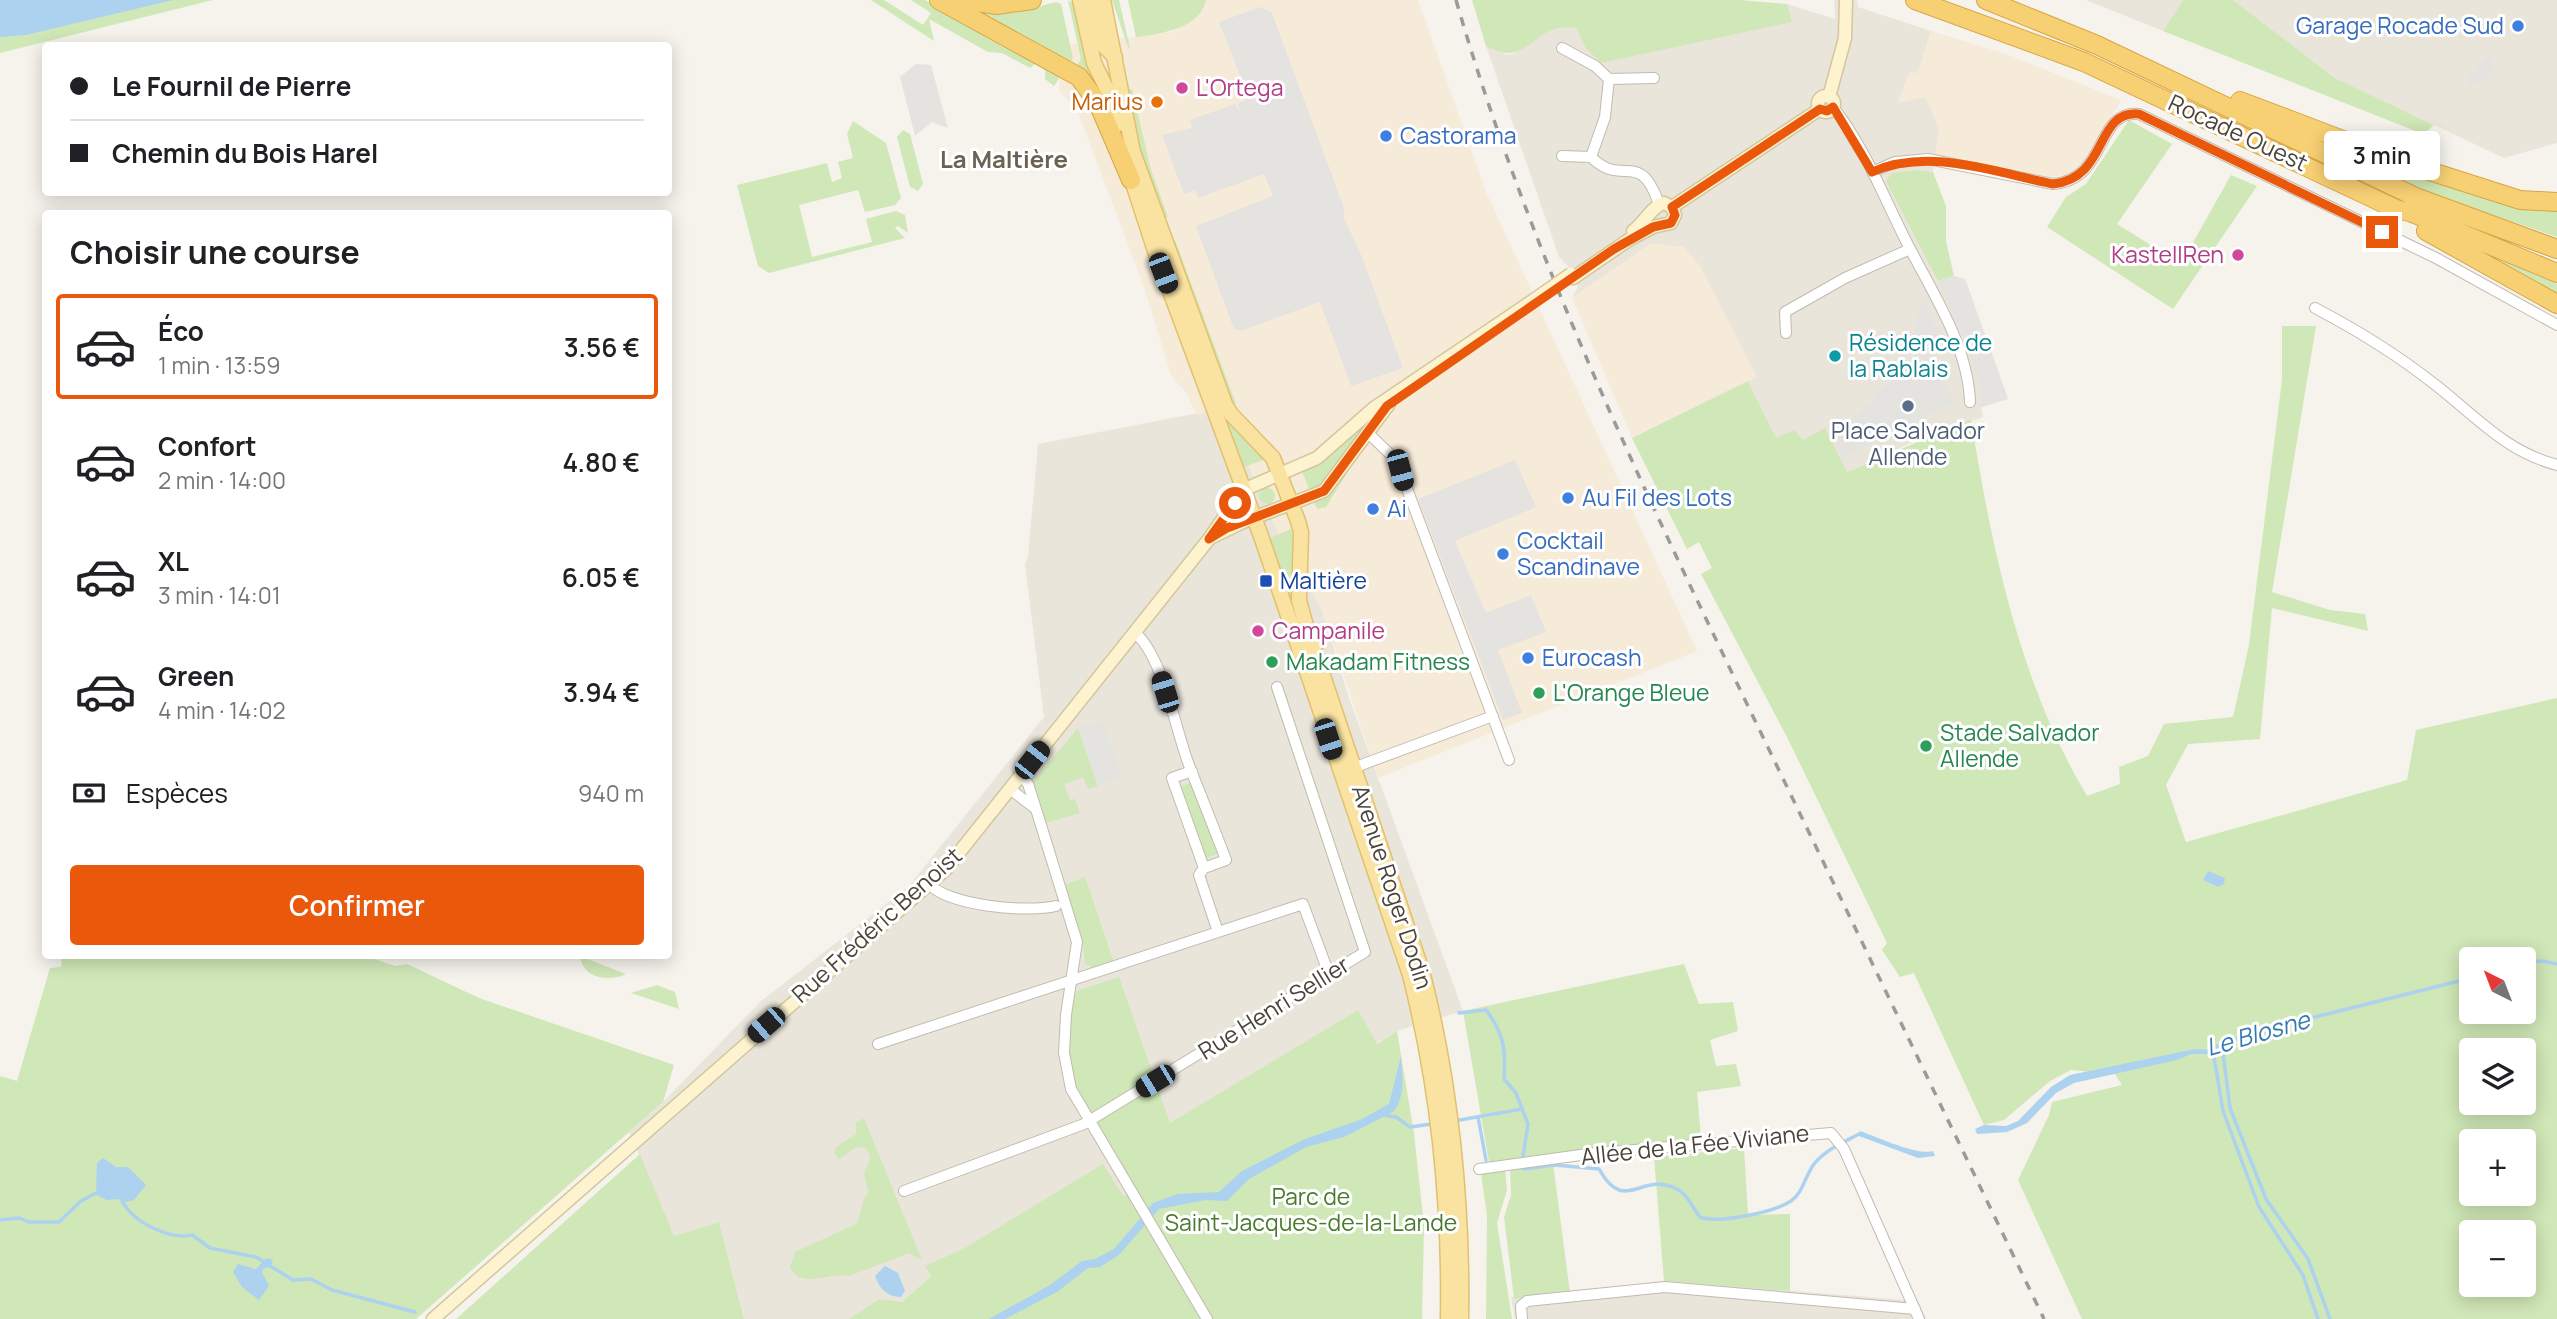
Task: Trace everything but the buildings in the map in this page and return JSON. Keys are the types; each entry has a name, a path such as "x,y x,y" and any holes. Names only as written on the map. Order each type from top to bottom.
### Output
{"highway":[{"path":"939,0 1079,77 1098,103 1131,180"},
{"path":"963,0 997,5 1032,0"},
{"name":"Rocade Ouest","path":"1915,0 2084,62 2399,210 2410,212 2557,274"},
{"name":"Rocade Ouest","path":"1986,0 2175,81 2418,198 2557,249"},
{"path":"2175,81 2188,79 2321,134 2521,200 2557,202"},
{"path":"2399,210 2406,220 2557,304"}],"main road":[{"name":"Avenue Roger Dodin","path":"1080,0 1094,63 1115,106 1131,180 1255,519 1344,786 1398,937 1435,1073"},
{"path":"1090,0 1098,41 1115,58"},
{"name":"Avenue Roger Dodin","path":"1103,0 1136,162 1225,404 1231,414 1273,458 1301,531 1299,600 1422,971 1447,1159 1462,1232 1461,1319"},
{"name":"Avenue Roger Dodin","path":"1447,1159 1448,1319"}],"street":[{"path":"1572,276 1661,208 1827,104 1845,38 1846,0"},
{"path":"1562,48 1595,66 1609,79 1654,78"},
{"path":"1591,157 1605,117 1609,79"},
{"path":"1827,104 1872,172 1955,342 1969,384 1970,402"},
{"path":"1872,172 1895,162 1928,159 2053,184 2070,182 2082,175 2116,118 2127,113 2139,114 2436,258 2557,325"},
{"path":"1243,490 1317,458 1359,419 1572,276 1630,239 1660,225 1671,223 1675,215 1661,208 1651,180 1644,173 1602,168 1591,157 1562,156"},
{"path":"1660,225 1654,220 1661,208"},
{"path":"1786,333 1785,312 1845,278 1910,249"},
{"name":"Rue Frédéric Benoist","path":"1209,539 1324,491 1387,406 1529,305"},
{"path":"2315,308 2360,331 2392,352 2514,449 2557,465"},
{"path":"1359,419 1400,470 1509,760"},
{"name":"Rue Frédéric Benoist","path":"433,1319 958,855 1209,539 1243,490"},
{"path":"1134,632 1145,641 1160,674 1192,771 1226,860 1204,868 1199,875 1218,932"},
{"name":"Rue Henri Sellier","path":"904,1191 1088,1121 1365,951 1277,687"},
{"path":"1353,768 1493,716"},
{"path":"1192,771 1172,778 1204,868"},
{"path":"1021,775 1028,784 1077,942 1066,1015 1065,1053 1071,1089 1207,1319"},
{"path":"1010,789 1036,808"},
{"path":"928,883 947,897 1030,911 1056,906"},
{"path":"878,1044 1303,904 1329,974"},
{"name":"Allée de la Fée Viviane","path":"1479,1169 1588,1154 1831,1133 1844,1149 1917,1314"},
{"path":"1521,1315 1527,1301 1665,1287 1917,1314"}],"shaded area":[{"path":"1206,0 1418,0 1486,192 1697,651 1378,778 1321,607 1282,542 1224,408 1197,415 1187,395 1171,375 1144,287 1078,112 1059,90 1062,45 1172,32 1205,6"},
{"path":"1834,0 1857,0 1858,7 1931,31 1918,74 1909,72 1934,111 1939,129 1933,172 1919,170 1937,281 1954,276 1965,279 2008,399 1981,407 1983,417 1928,435 1847,472 1802,440 1776,438 1748,381 1756,377 1652,243 1572,298 1578,287 1568,266 1559,257 1486,46 1507,55 1516,53 1543,32 1563,26 1576,28 1585,47 1791,22 1787,4 1835,19"},
{"path":"2086,0 2183,0 2163,31"},
{"path":"2233,0 2557,0 2557,143 2504,158 2335,78"},
{"path":"1260,7 1272,13 1344,208 1344,218 1362,257 1403,368 1351,386 1320,302 1241,331 1234,329 1196,226 1273,196 1264,174 1198,198 1195,190 1184,194 1162,135 1192,128 1190,120 1235,104 1240,111 1238,103 1246,100 1243,83 1219,22"},
{"path":"1931,31 2009,55 2121,100 2078,173 2050,177 1935,155 1939,129 1926,97 1898,103 1909,72 1918,73"},
{"path":"2486,56 2495,65 2486,80 2469,86 2467,76 2474,73"},
{"path":"916,64 931,65 948,128 932,122 915,136 900,77"},
{"path":"1652,243 1684,247 1700,266 1757,377 1632,438 1572,298"},
{"path":"1954,276 1965,279 2008,399 1981,407 1980,387 1966,343 1938,281"},
{"path":"1921,304 1929,306 1932,324 1940,327 1934,352 1910,343"},
{"name":"Place Salvador Allende","path":"1929,353 1955,402 1842,458 1830,434 1871,404 1875,395 1900,373"},
{"path":"1224,408 1282,542 1321,607 1349,698 1463,1011 1397,1031 1121,1197 963,1249 926,1266 931,1276 902,1302 879,1299 849,1319 744,1319 719,1222 674,1236 629,1132 663,1102 760,1002 909,886 1044,717 1025,564 1028,557 1038,444"},
{"path":"1515,460 1536,507 1455,541 1486,613 1531,595 1546,632 1498,650 1522,713 1503,720 1418,499"},
{"path":"1102,721 1122,777 1098,786 1078,728"},
{"path":"1671,1281 1918,1301 1926,1319 1515,1319 1511,1297"}],"green space":[{"path":"0,0 213,0 42,42 0,53"},
{"path":"871,0 884,0 923,25 931,13 911,0 925,0 1061,75 1054,86 1045,79 1045,70 1035,64 1030,68 1002,53 988,52 929,19 934,41"},
{"path":"1068,0 1074,4 1111,105 1075,69 1081,59"},
{"path":"1112,0 1119,0 1130,48 1128,47"},
{"path":"1128,0 1206,0 1196,18 1188,24 1167,32 1136,37"},
{"path":"1472,0 1740,0 1787,4 1792,22 1601,63 1585,47 1576,28 1549,31 1513,53 1486,46"},
{"path":"2183,0 2233,0 2335,78 2434,125 2423,134 2163,31"},
{"path":"1056,2 1061,4 1073,58 1067,66 977,11 1014,13"},
{"path":"1132,89 1151,170 1168,217 1161,220 1126,90"},
{"path":"2262,115 2507,203 2530,210 2557,210 2557,237 2418,189"},
{"path":"2129,120 2172,144 2117,224 2181,264 2231,175 2257,186 2173,309 2047,227 2066,197 2086,184"},
{"path":"853,121 886,143 901,198 895,205 865,212 858,190 799,205 812,257 872,242 866,219 896,211 905,215 908,233 898,226 895,228 905,238 769,273 758,266 737,185 827,163 832,182 842,178 838,162 853,158 847,134"},
{"path":"903,130 910,134 923,184 918,191 910,187 897,137"},
{"path":"1919,170 1933,172 1946,206 1946,241 1954,276 1938,281 1886,181 1892,173"},
{"path":"1175,240 1236,404 1230,403 1170,243"},
{"path":"2488,254 2557,284 2557,300 2485,259"},
{"path":"2282,326 2316,326 2272,592 2330,610 2365,614 2368,631 2272,608 2260,739 2188,744 2166,785 2186,842 2407,780 2416,730 2557,698 2557,1319 2082,1319 2018,1180 2049,1115 2052,1102 2122,1085 2115,1074 2071,1070 2050,1081 2004,1120 1984,1125 1914,973 1900,977 1882,950 1887,943 1788,739 1701,574 1712,568 1699,542 1687,549 1632,438 1748,381 1776,438 1794,430 1803,440 1825,428 1847,472 1971,419 1988,517 2011,613 2043,707 2087,796 2120,784 2119,767 2148,756 2164,724 2233,717 2249,645 2282,380"},
{"path":"1220,406 1231,425 1266,459 1241,468"},
{"path":"1357,430 1362,434 1329,482 1310,492 1302,471"},
{"path":"1353,460 1326,507 1317,509 1314,502 1330,493"},
{"path":"1267,488 1273,490 1273,502 1267,504 1261,502 1259,496 1261,490"},
{"path":"1291,529 1293,538 1293,610 1270,538"},
{"path":"1078,728 1098,786 1088,789 1083,777 1064,784 1070,800 1075,799 1080,813 1045,823 1032,783"},
{"path":"1193,782 1217,854 1206,859 1181,786"},
{"path":"1085,877 1114,963 1094,968 1085,964 1082,938 1064,885"},
{"path":"62,959 374,959 395,966 407,964 479,998 674,1065 663,1102 416,1319 0,1319 0,1076 17,1081 50,968 61,967"},
{"path":"581,959 588,959 626,974 612,978 598,977 586,970"},
{"path":"1684,964 1699,1004 1733,1002 1738,1031 1710,1040 1716,1066 1736,1064 1741,1086 1697,1092 1701,1138 1489,1162 1463,1011"},
{"name":"Parc de Saint-Jacques-de-la-Lande","path":"1119,977 1170,1123 1358,1010 1377,1044 1397,1031 1414,1133 1424,1226 1422,1319 849,1319 879,1299 902,1302 931,1276 925,1266 963,1249 1103,1164 1123,1196 1130,1192 1071,1089 1066,1015 1077,991"},
{"path":"657,985 675,992 679,1009 631,993"},
{"path":"864,1118 922,1260 909,1253 849,1276 801,1278 790,1267 795,1252 856,1224 858,1220 868,1192 864,1173 870,1159 869,1154 864,1147 855,1148 839,1159 834,1153 836,1147 856,1134 856,1123"},
{"path":"1744,1148 1748,1215 1790,1214 1790,1291 1664,1281 1654,1157"},
{"path":"640,1154 674,1236 719,1222 744,1319 456,1319"},
{"path":"1553,1163 1570,1293 1514,1299 1504,1217 1511,1195 1510,1169"},
{"path":"1505,1169 1507,1190 1497,1223 1512,1319 1486,1319 1487,1215 1481,1173"}],"water":[{"path":"0,0 173,0 26,35 0,37"},
{"path":"2208,871 2225,878 2224,884 2218,887 2203,880"},
{"path":"2195,1049 2209,1050 2208,1054 2191,1054 2177,1060 2074,1083 2056,1093 2027,1123 2007,1132 1977,1134 1975,1129 1984,1125 2006,1126 2018,1121 2051,1087 2070,1075"},
{"path":"1401,1056 1402,1093 1393,1112 1344,1137 1306,1147 1249,1179 1227,1201 1205,1200 1159,1209 1119,1255 1100,1267 1088,1268 1057,1292 1005,1319 989,1319 1050,1285 1082,1261 1095,1259 1114,1249 1153,1203 1177,1194 1219,1192 1242,1171 1305,1139 1360,1120 1389,1104"},
{"path":"1860,1131 1917,1151 1933,1151 1935,1156 1918,1158 1859,1136"},
{"path":"103,1158 116,1167 128,1167 146,1185 134,1200 122,1203 119,1199 107,1200 96,1195 97,1163"},
{"path":"266,1258 273,1260 271,1267 264,1268 262,1272 269,1286 259,1300 242,1287 233,1272 238,1264 256,1269"},
{"path":"885,1266 898,1273 905,1291 901,1297 888,1294 881,1288 875,1276"}],"waterway":[{"name":"Le Blosne","path":"2536,962 2557,964"},
{"name":"Le Blosne","path":"2205,1052 2226,1042 2283,1025 2459,981"},
{"name":"Le Blosne","path":"1459,1013 1486,1010 1497,1027 1504,1050 1504,1079 1516,1093 1528,1124 1523,1157"},
{"path":"2222,1045 2230,1108 2266,1199 2308,1259 2330,1319"},
{"path":"2213,1051 2223,1111 2259,1207 2303,1275 2318,1319"},
{"name":"Le Blosne","path":"1454,1121 1522,1109"},
{"name":"Le Blosne","path":"1384,1115 1396,1117 1410,1127 1432,1124"},
{"name":"Le Blosne","path":"1478,1117 1486,1160"},
{"name":"Le Blosne","path":"1524,1169 1555,1165 1599,1169 1608,1182 1625,1191 1663,1184 1683,1193 1700,1217 1733,1218 1772,1209 1791,1201 1798,1194 1818,1159 1841,1143 1859,1134 1863,1135"},
{"path":"0,1220 19,1218 29,1222 59,1222 81,1201 98,1192"},
{"path":"122,1201 134,1216 152,1228 173,1235 192,1235 210,1248 256,1257 293,1280 311,1279 332,1290 415,1312"}],"railway":[{"path":"1456,0 1516,181 1586,358 1665,532 2044,1319"}],"place":[{"name":"Garage Rocade Sud","path":"2518,26"},
{"name":"L'Ortega","path":"1182,88"},
{"name":"Marius","path":"1157,102"},
{"name":"Castorama","path":"1386,136"},
{"name":"KastellRen","path":"2238,255"},
{"name":"Résidence de la Rablais","path":"1835,356"},
{"name":"Place Salvador Allende","path":"1908,406"},
{"name":"Au Fil des Lots","path":"1568,498"},
{"name":"Ai","path":"1373,509"},
{"name":"Cocktail Scandinave","path":"1503,554"},
{"name":"Maltière","path":"1266,581"},
{"name":"Campanile","path":"1258,631"},
{"name":"Eurocash","path":"1528,658"},
{"name":"Makadam Fitness","path":"1272,662"},
{"name":"L'Orange Bleue","path":"1539,693"},
{"name":"Stade Salvador Allende","path":"1926,746"}],"district":[{"name":"La Maltière","path":"1004,160"}],"route":[{"path":"1235,503 1209,539 1227,528 1324,491 1332,484 1387,406 1614,249 1653,227 1671,223 1675,215 1672,207 1820,109 1827,111 1833,107 1872,172 1895,162 1928,159 2053,184 2070,182 2082,175 2116,118 2127,113 2139,114 2382,232"}]}
